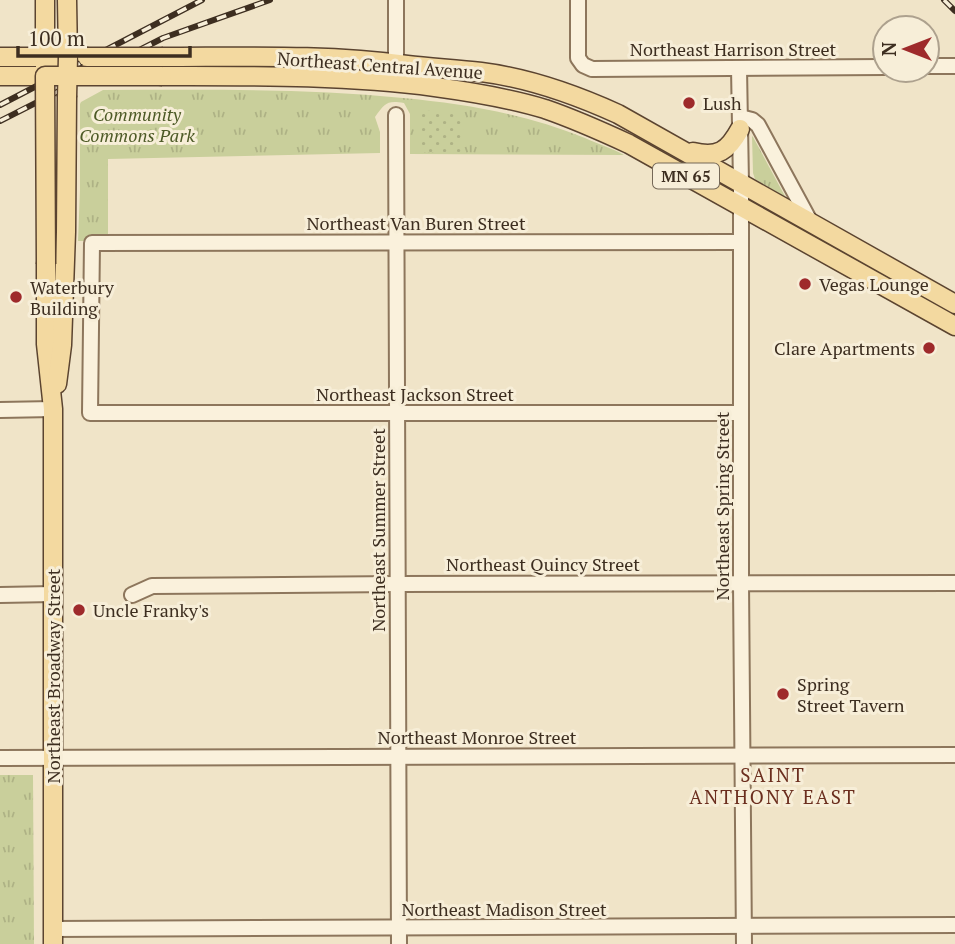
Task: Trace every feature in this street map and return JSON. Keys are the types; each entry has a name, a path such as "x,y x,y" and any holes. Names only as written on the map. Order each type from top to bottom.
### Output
{"main road":[{"name":"Northeast Broadway Street","path":"45,0 46,344 53,409 53,937"},
{"name":"Northeast Broadway Street","path":"53,409 62,345 65,263 67,0"},
{"name":"Northeast Central Avenue","path":"0,57 291,57 396,63 482,72 550,87 608,110 676,146 955,304"},
{"name":"Northeast Central Avenue","path":"0,76 301,76 396,82 482,94 545,110 629,144 955,326"},
{"path":"676,146 706,155 715,154 733,141 740,123"}],"street":[{"path":"396,0 396,82"},
{"name":"Northeast Harrison Street","path":"578,0 578,58 583,65 592,69 871,67"},
{"name":"Northeast Spring Street","path":"739,68 744,944"},
{"name":"Northeast Summer Street","path":"396,115 399,944"},
{"path":"740,123 752,120 758,125 811,223"},
{"name":"Northeast Van Buren Street","path":"90,413 92,243 741,242"},
{"path":"0,410 53,409"},
{"name":"Northeast Jackson Street","path":"90,413 741,413"},
{"name":"Northeast Quincy Street","path":"132,595 152,586 955,583"},
{"path":"0,594 53,594"},
{"name":"Northeast Monroe Street","path":"0,758 955,755"},
{"name":"Northeast Madison Street","path":"53,937 399,928 955,925"}],"green space":[{"name":"Community Commons Park","path":"103,90 290,91 427,100 495,111 540,122 624,155 410,154 410,114 404,103 390,102 375,117 380,132 380,153 108,159 108,241 78,241 80,104"},
{"path":"420,110 464,111 463,152 420,152"},
{"path":"752,136 786,198 755,179"},
{"path":"0,775 33,775 34,944 0,944"}],"railway":[{"path":"0,105 202,0"},
{"path":"0,121 163,38 270,0"},
{"path":"944,0 955,11"}],"place":[{"name":"Lush","path":"689,103"},
{"name":"Vegas Lounge","path":"805,284"},
{"name":"Waterbury Building","path":"16,297"},
{"name":"Clare Apartments","path":"929,348"},
{"name":"Uncle Franky's","path":"79,610"},
{"name":"Spring Street Tavern","path":"783,694"}],"district":[{"name":"SAINT ANTHONY EAST","path":"773,785"}]}
